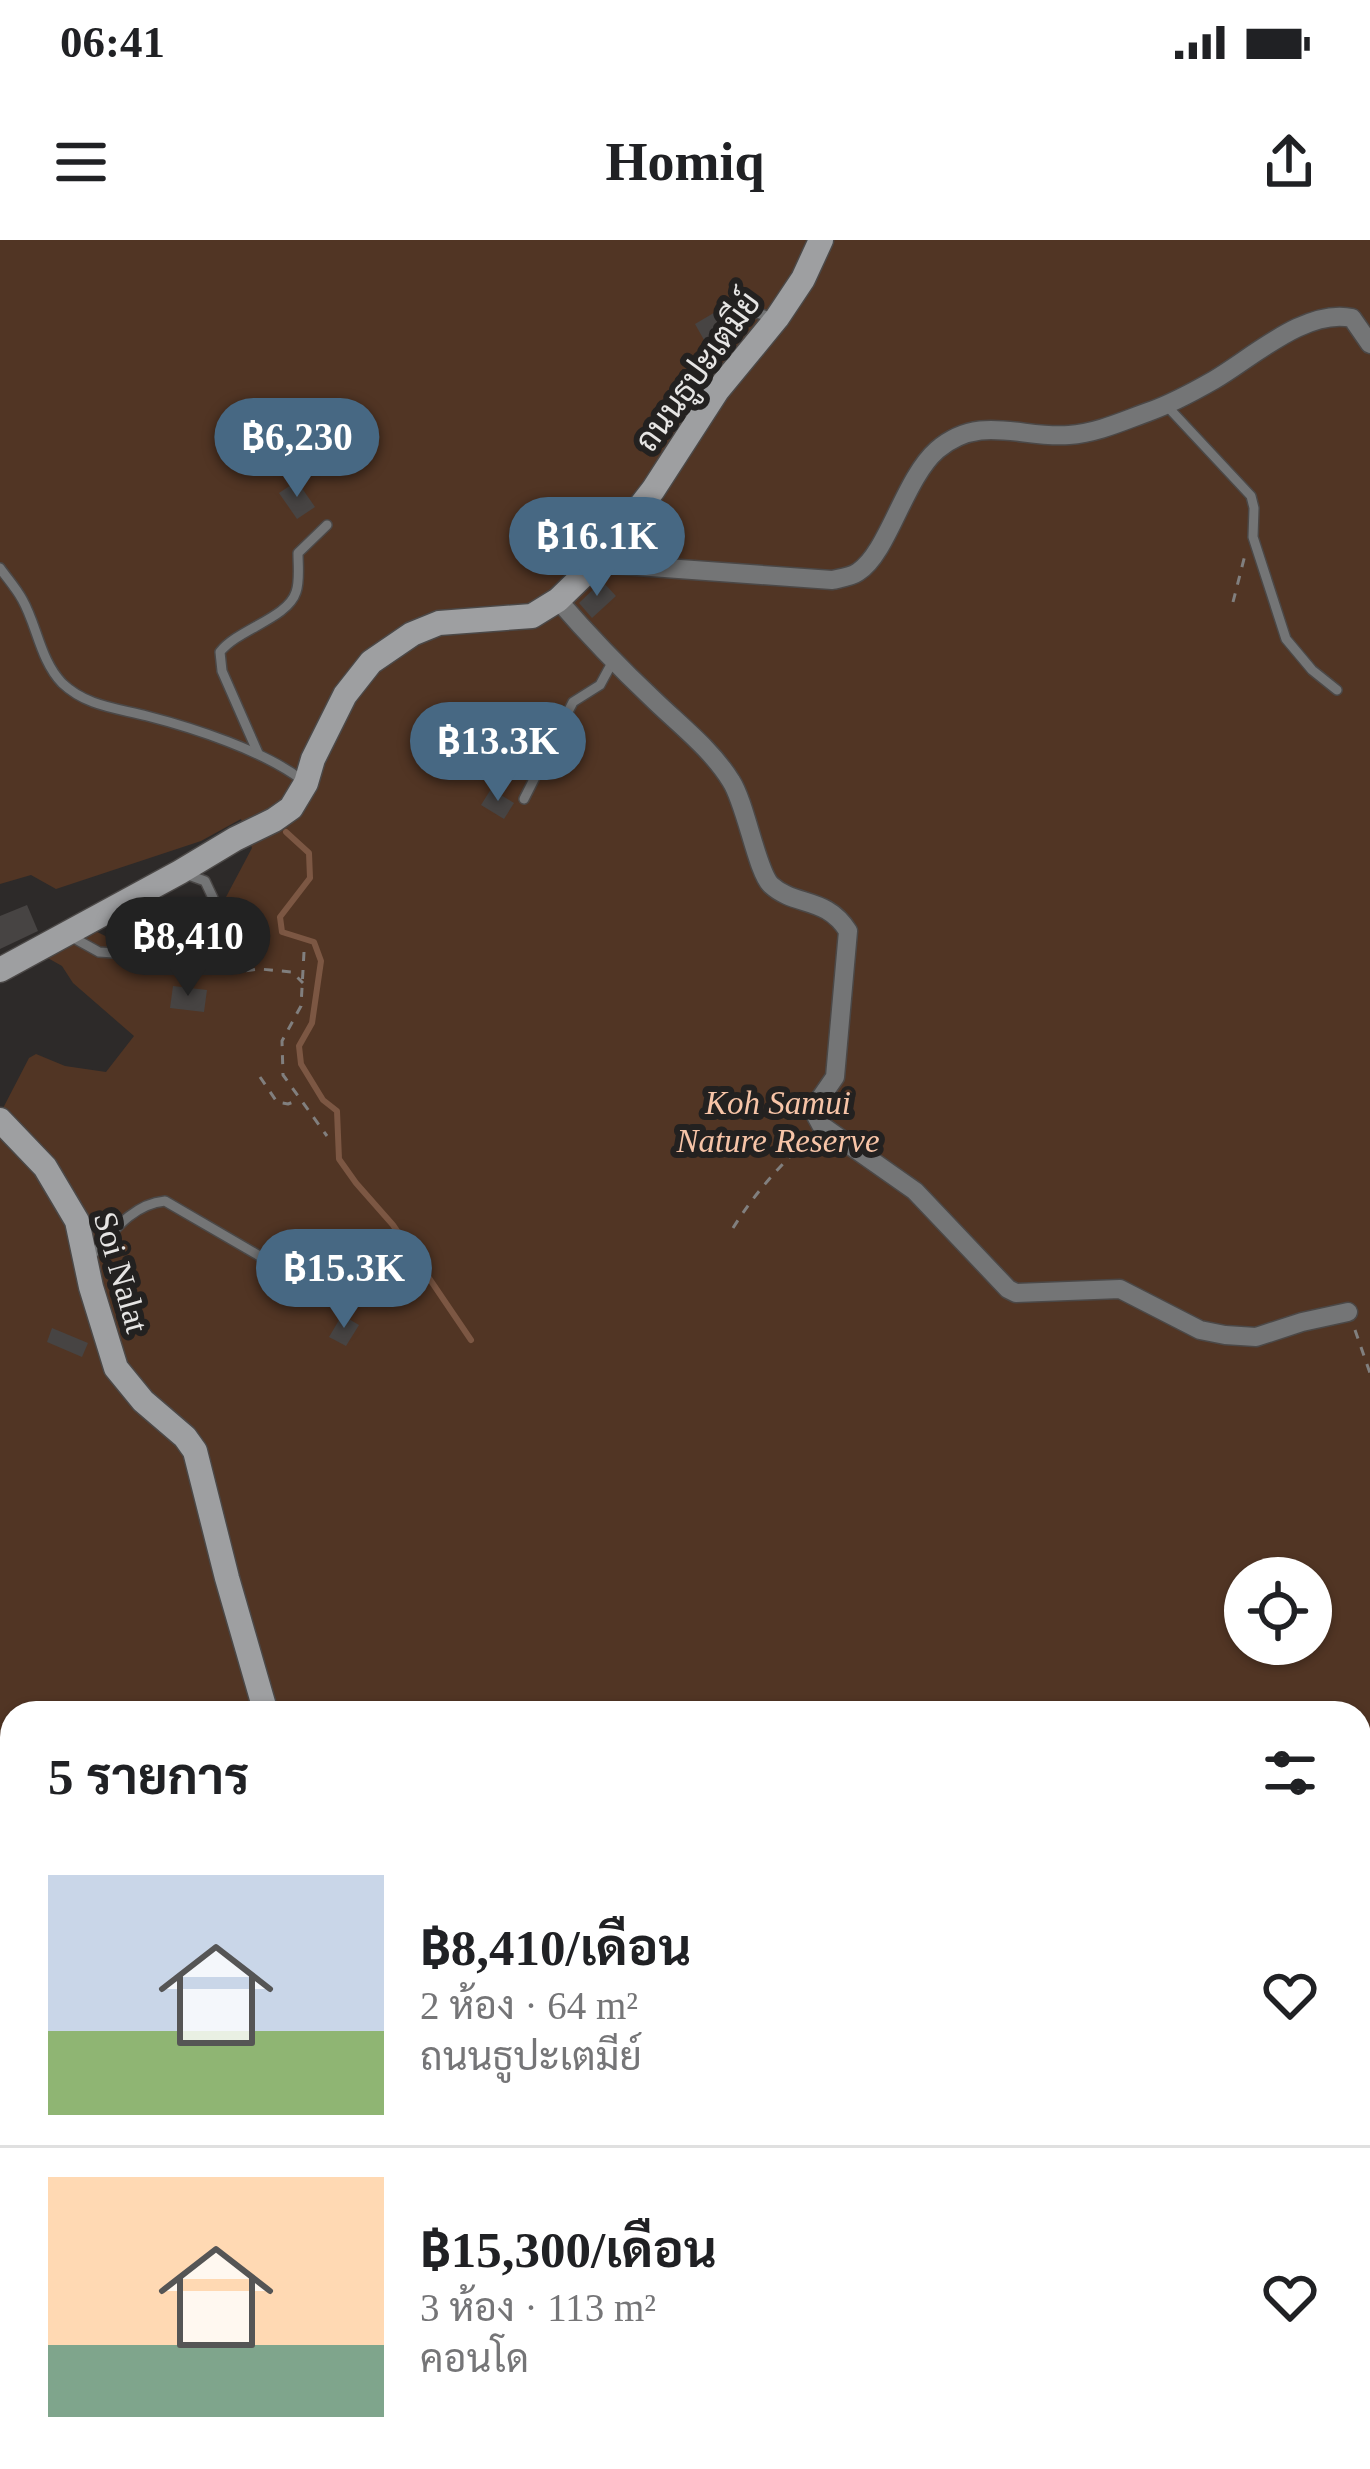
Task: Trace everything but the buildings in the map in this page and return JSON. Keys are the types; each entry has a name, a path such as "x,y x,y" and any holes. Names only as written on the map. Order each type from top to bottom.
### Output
{"street":[{"name":"ถนนธูปะเตมีย์","path":"0,970 291,808 345,695 370,662 412,634 439,623 532,616 558,600 596,563 653,490 717,391 777,318 821,240"},
{"path":"1352,318 1370,307"},
{"path":"596,563 832,580 848,577 861,572 876,552 914,478 936,451 956,438 988,428 1066,436 1101,429 1213,381 1313,320 1339,315 1352,318 1370,344"},
{"path":"558,600 613,661 719,762 735,787 771,885 823,906 848,932 835,1077 814,1112 821,1125 915,1191 1016,1293 1120,1289 1200,1330 1256,1337 1348,1312"},
{"name":"Soi Nalat","path":"0,1120 45,1167 77,1221 116,1368 195,1451 262,1701"}],"lane":[{"path":"733,319 756,313 777,318"},
{"path":"1166,405 1251,496 1253,537 1286,639 1337,690"},
{"path":"258,753 222,671 220,652 229,640 290,605 298,590 298,553 327,525"},
{"path":"0,568 23,601 59,680 86,702 152,717 258,753 306,783"},
{"path":"524,799 574,702 600,685 613,661"},
{"path":"68,935 98,952 129,954 180,942 204,919 213,898 205,881 180,872"},
{"path":"87,1260 129,1215 150,1202 165,1201 294,1276"}],"path":[{"path":"1233,602 1253,537"},
{"path":"194,930 223,962 243,971 292,972 303,983"},
{"path":"304,952 302,1006 282,1041 283,1075 327,1136"},
{"path":"260,1077 277,1102 301,1100"},
{"path":"733,1228 774,1172 821,1125"},
{"path":"1348,1312 1370,1373"}],"green space":[{"name":"Koh Samui Nature Reserve","path":"0,240 1370,240 1370,1701 0,1701 0,1114 29,1058 36,1054 65,1066 106,1072 134,1036 73,983 62,966 46,957 86,926 141,948 200,946 252,848 241,819 201,841 56,889 31,875 0,884"}],"waterway":[{"path":"286,832 309,853 310,878 280,917 282,932 314,942 321,961 312,1023 299,1046 301,1064 323,1100 337,1111 339,1159 393,1225 471,1340"}]}
